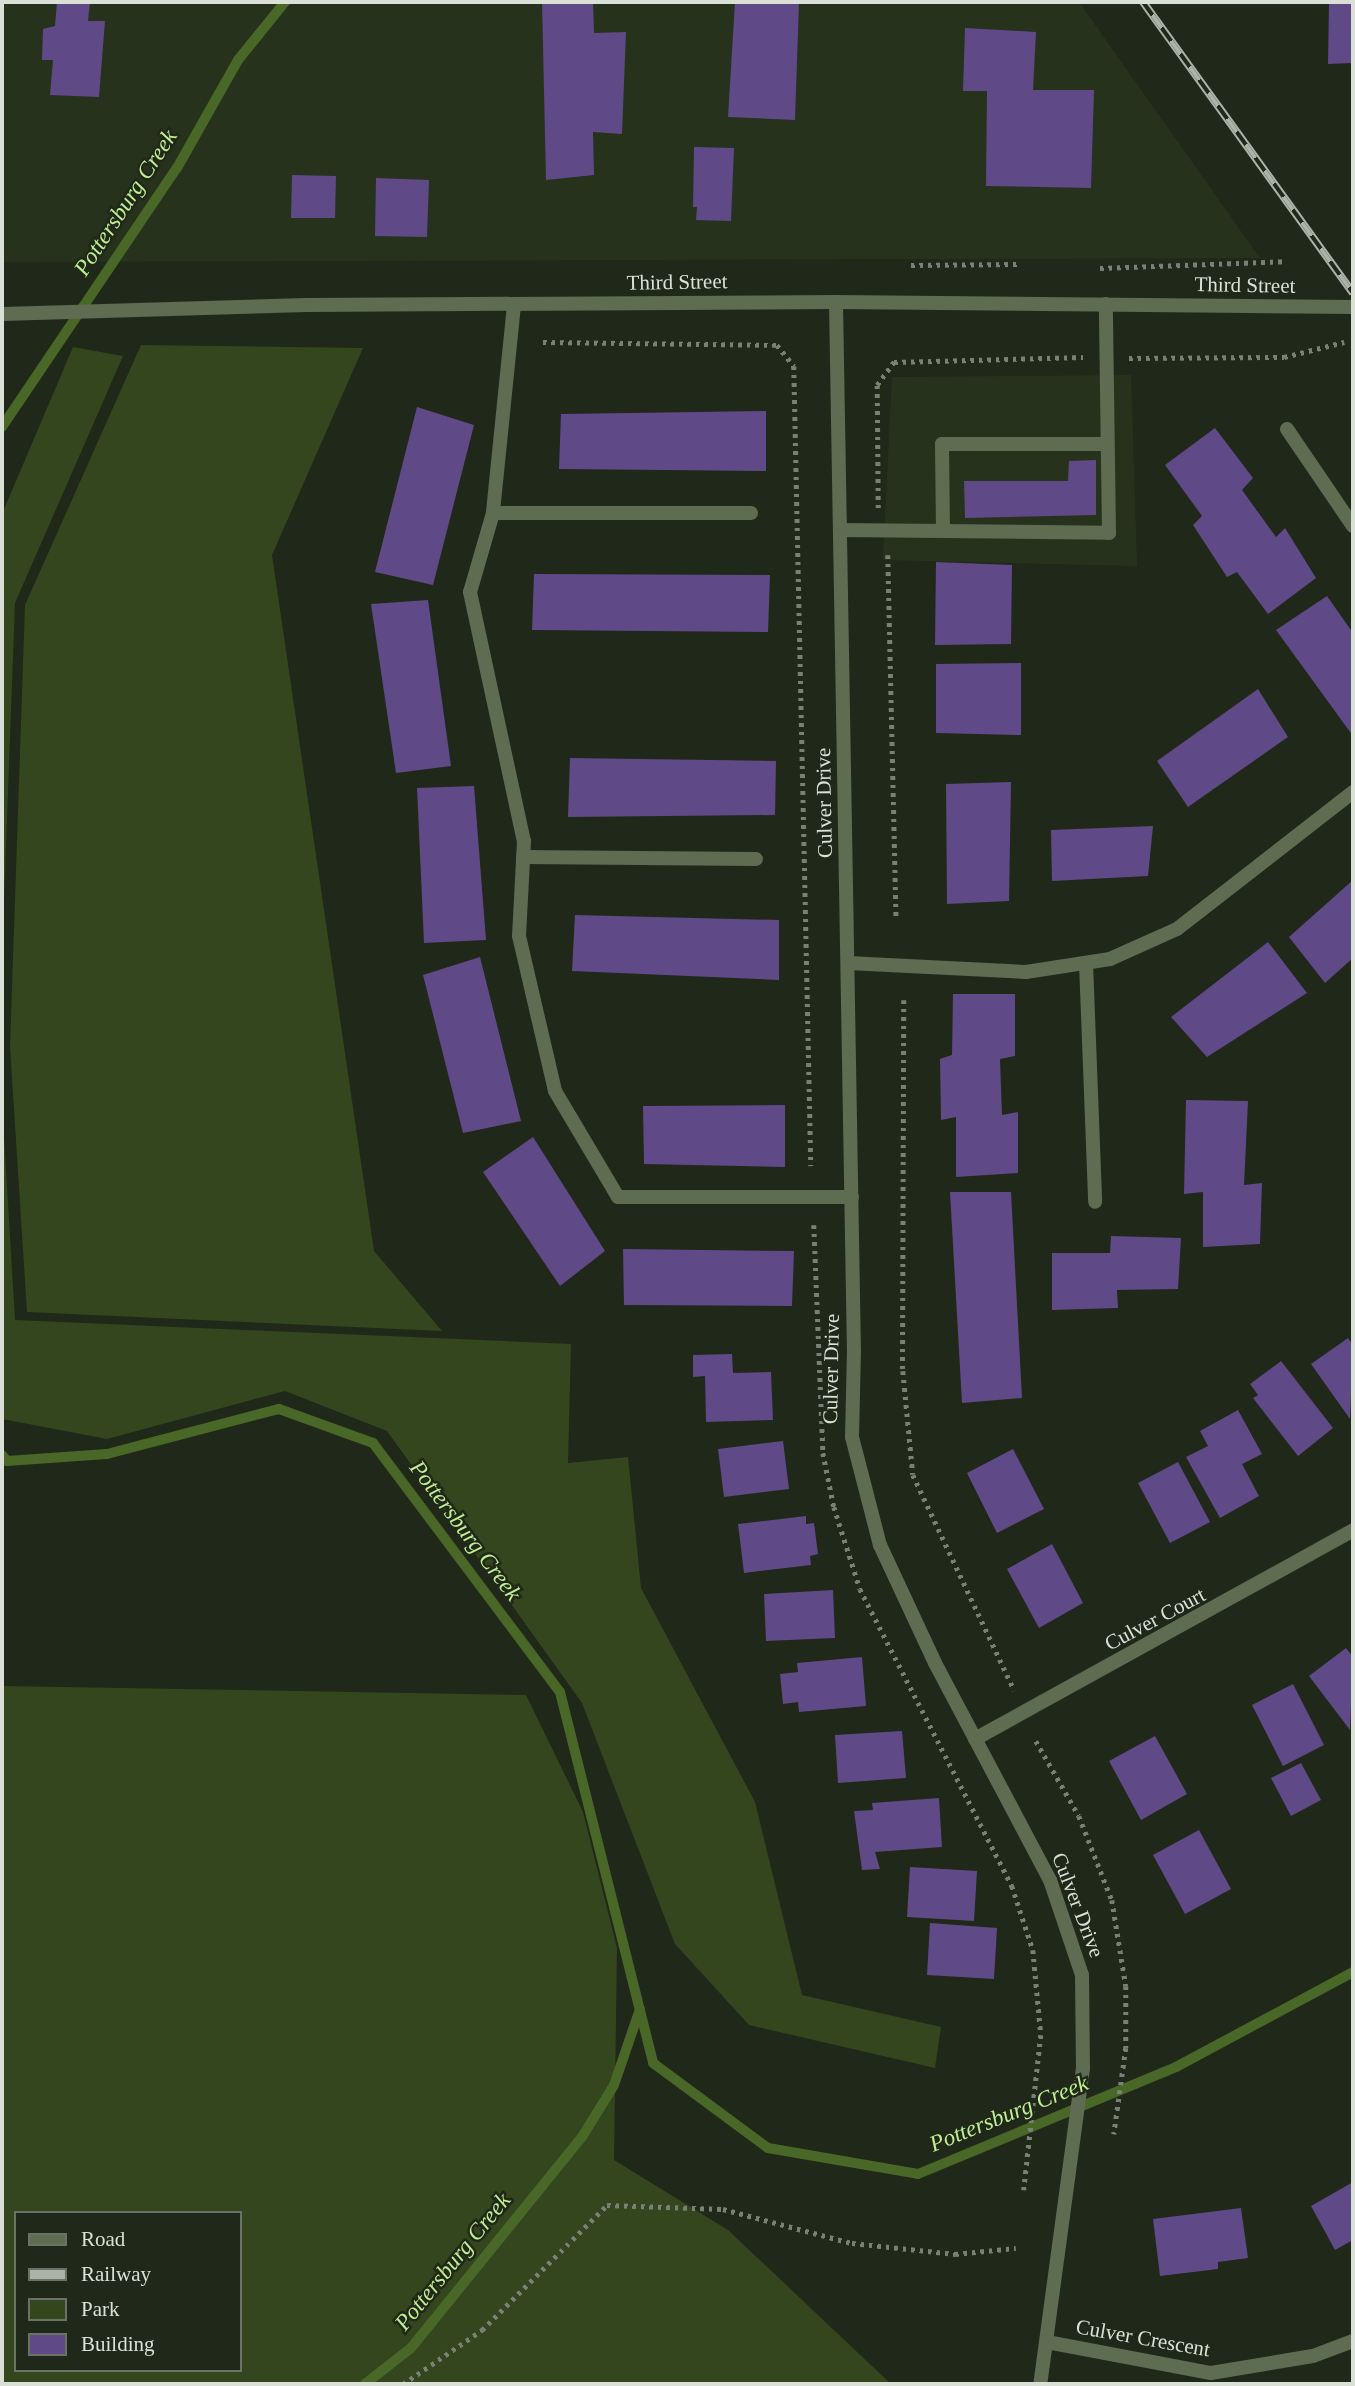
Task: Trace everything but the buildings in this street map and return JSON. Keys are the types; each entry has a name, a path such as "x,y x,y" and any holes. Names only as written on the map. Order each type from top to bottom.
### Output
{"street":[{"name":"Third Street","path":"2,314 129,309 836,302 1353,307"},
{"name":"Culver Drive","path":"836,302 852,1197 852,1437 880,1545 975,1739 1049,1880 1082,1975 1083,2068 1040,2384"},
{"path":"840,530 943,529 1109,533 1106,304"},
{"path":"514,305 493,513 470,592 524,841 519,936 555,1091 618,1196 852,1197"},
{"path":"1287,429 1353,526"},
{"path":"943,529 942,444 1107,444"},
{"path":"493,513 751,513"},
{"path":"848,963 1026,972 1111,959 1177,929 1353,792"},
{"path":"523,857 756,859"},
{"path":"1086,962 1095,1202"},
{"name":"Culver Court","path":"975,1739 1353,1531"},
{"name":"Culver Crescent","path":"1047,2342 1211,2373 1313,2356 1353,2341"}],"path":[{"path":"1100,268 1287,261"},
{"path":"911,265 1020,264"},
{"path":"543,342 777,345 794,366 811,1166"},
{"path":"1128,358 1284,357 1344,342"},
{"path":"878,511 877,385 894,362 1087,357"},
{"path":"888,555 896,916"},
{"path":"904,1000 903,1371 913,1475 1017,1698"},
{"path":"1036,1741 1079,1816 1112,1900 1126,1986 1126,2048 1114,2134"},
{"path":"1024,2190 1037,2085"},
{"path":"403,2384 482,2330 607,2205 723,2209 852,2243 955,2254 1016,2248"}],"shaded area":[{"path":"2,2 1079,2 1260,258 2,262"},
{"path":"1131,375 1137,566 883,560 892,377"}],"green space":[{"path":"141,345 363,348 272,555 374,1251 442,1331 27,1312 10,1047 25,605"},
{"path":"73,347 123,356 15,603 2,954 2,514"},
{"path":"2,1103 15,1320 571,1344 568,1463 628,1457 641,1588 755,1802 802,1995 941,2027 935,2068 749,2025 675,1944 582,1703 387,1431 285,1391 107,1439 2,1419"},
{"path":"2,1686 526,1695 583,1812 617,1948 614,2160 728,2230 891,2384 2,2384"}],"waterway":[{"name":"Pottersburg Creek","path":"2,427 177,168 238,60 285,2"},
{"name":"Pottersburg Creek","path":"2,1455 7,1461 107,1454 279,1409 373,1443 560,1692 653,2063 768,2148 918,2174 1176,2067 1353,1972"},
{"name":"Pottersburg Creek","path":"365,2384 411,2348 582,2137 614,2085 640,2009"}],"railway":[{"path":"1143,2 1353,293"}]}
